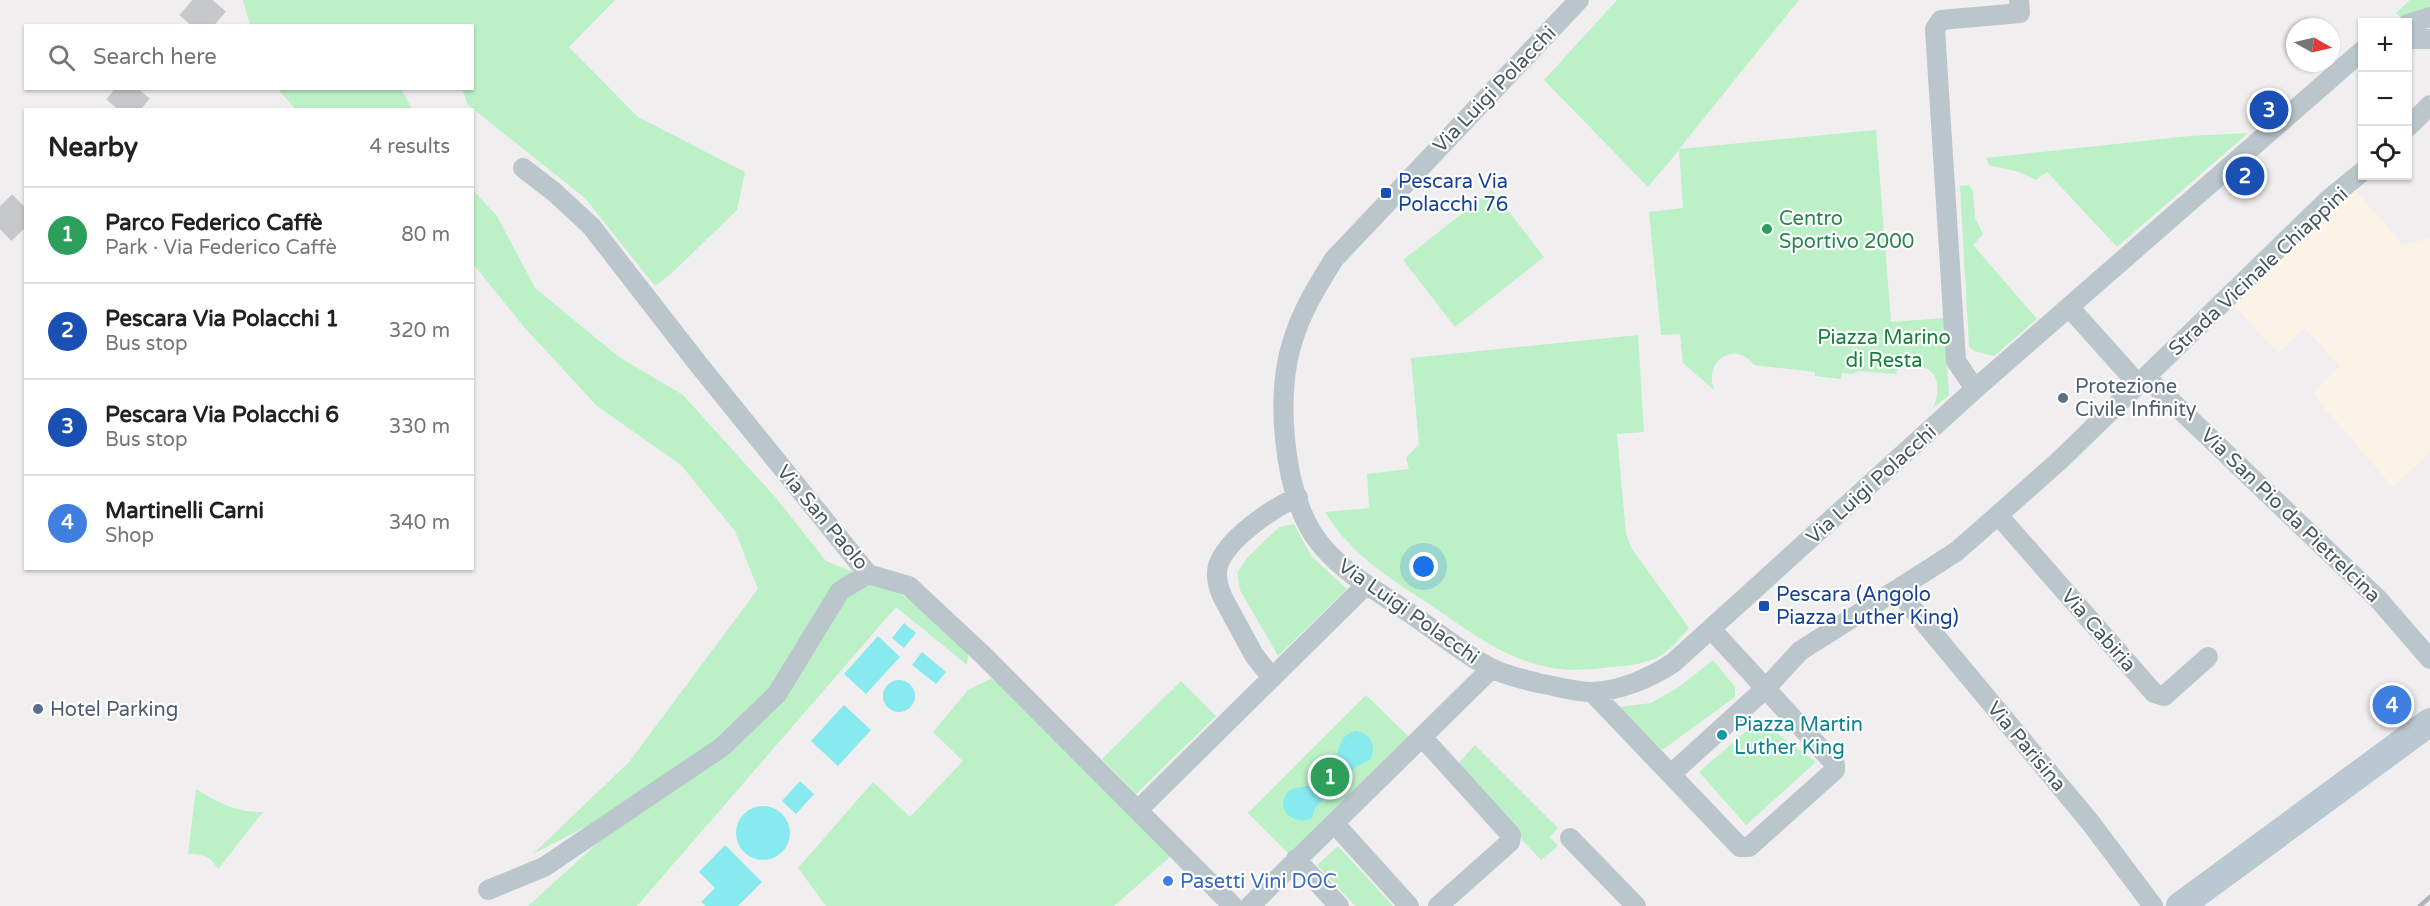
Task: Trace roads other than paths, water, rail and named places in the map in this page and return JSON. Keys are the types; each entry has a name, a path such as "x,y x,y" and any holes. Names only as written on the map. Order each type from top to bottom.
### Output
{"main road":[{"path":"2180,906 2430,722"}],"street":[{"name":"Via Luigi Polacchi","path":"1579,0 1334,259 1310,298 1292,341 1282,418 1291,478 1298,497 1313,534 1338,563 1366,585 1491,669 1528,681 1592,692 1616,688 1656,674 1673,663 1975,389 2358,54"},
{"path":"1975,389 1956,361 1935,29 1941,20 2020,13 2019,0"},
{"path":"2412,23 2430,17"},
{"path":"2412,39 2430,39"},
{"path":"2409,126 2430,105"},
{"name":"Via San Paolo","path":"523,168 553,191 591,226 867,574 909,586 982,654 1233,906"},
{"name":"Strada Vicinale Chiappini","path":"1766,688 1800,651 1956,551 1998,515 2060,460 2329,199 2358,175"},
{"name":"Via San Pio da Pietrelcina","path":"2069,307 2142,380 2378,599 2430,659"},
{"path":"1272,678 1254,655 1222,597 1217,573 1223,555 1237,539 1274,507 1298,497"},
{"name":"Via Cabiria","path":"1998,515 2154,693 2164,696 2208,657"},
{"path":"488,890 544,867 722,747 777,694 840,591 867,574"},
{"path":"1138,809 1366,585"},
{"name":"Via Parisina","path":"1897,590 2090,822 2153,906"},
{"path":"1592,692 1740,847 1749,847 1835,770 1835,764 1711,629"},
{"path":"1250,906 1491,669"},
{"path":"1671,774 1766,688"},
{"path":"1422,737 1511,835 1510,842 1438,906"},
{"path":"1334,823 1409,906"},
{"path":"1570,838 1636,906"},
{"path":"1296,859 1339,906"}],"water":[{"path":"904,623 916,633 904,648 892,638"},
{"path":"878,636 900,657 866,694 844,674"},
{"path":"922,652 946,672 936,684 912,665"},
{"path":"899,680 911,684 915,696 911,708 899,712 887,708 883,696 887,684"},
{"path":"844,705 871,730 838,766 811,741"},
{"path":"1355,731 1369,737 1373,745 1370,760 1357,766 1315,808 1312,818 1295,819 1286,813 1283,802 1287,793 1309,785 1326,772 1334,762 1344,737"},
{"path":"800,781 814,794 796,814 782,801"},
{"path":"763,806 773,808 782,814 788,823 790,833 788,843 782,852 773,858 763,860 753,858 744,852 738,843 736,833 738,823 744,814 753,808"},
{"path":"725,845 762,882 738,906 706,906 701,902 715,888 699,872"}],"tunnel":[{"path":"194,24 214,0"},
{"path":"121,108 135,90"},
{"path":"0,229 24,206"}],"railway":[{"path":"2420,906 2430,897"}],"place":[{"name":"Pescara Via Polacchi 6","path":"2269,110"},
{"name":"Pescara Via Polacchi 1","path":"2245,176"},
{"name":"Pescara Via Polacchi 76","path":"1386,193"},
{"name":"Centro Sportivo 2000","path":"1767,229"},
{"name":"Protezione Civile Infinity","path":"2063,398"},
{"name":"Pescara (Angolo Piazza Luther King)","path":"1764,606"},
{"name":"Martinelli Carni","path":"2392,705"},
{"name":"Hotel Parking","path":"38,709"},
{"name":"Piazza Martin Luther King","path":"1722,735"},
{"name":"Parco Federico Caffè","path":"1330,777"},
{"name":"Pasetti Vini DOC","path":"1168,881"}],"park label":[{"name":"Piazza Marino di Resta","path":"1884,348"}]}
